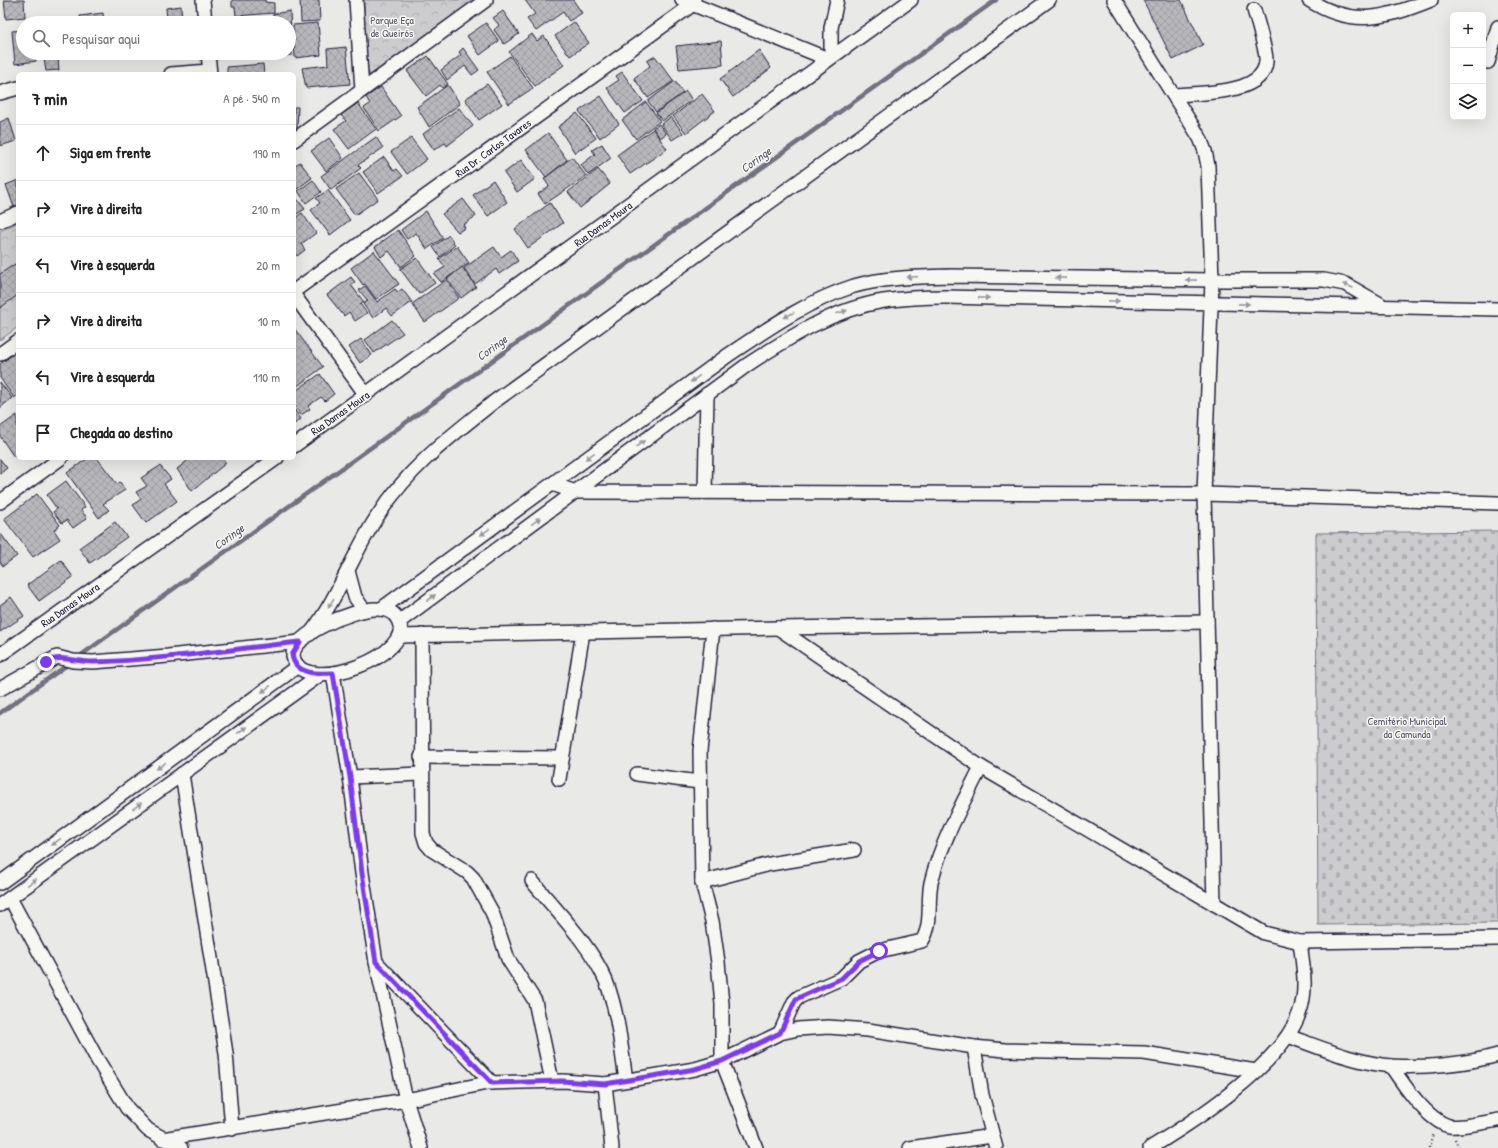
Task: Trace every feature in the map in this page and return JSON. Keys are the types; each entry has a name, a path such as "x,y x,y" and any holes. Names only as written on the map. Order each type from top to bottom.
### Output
{"street":[{"path":"203,0 204,16"},
{"path":"356,0 362,90"},
{"path":"296,139 486,0"},
{"path":"689,2 830,58 831,28 837,0"},
{"name":"Rua Damas Moura","path":"296,445 911,0"},
{"path":"0,689 57,657 73,661 93,662 168,656 305,638 338,619 364,610 381,609 391,611 400,621 400,636 387,651 373,660 353,668 327,674 309,673 298,666 292,655 305,638 327,611 374,521 412,470 435,448 495,401 1049,0"},
{"path":"1114,0 1200,138 1205,151 1208,166 1212,304 1204,494 1214,904"},
{"path":"1309,0 1326,11 1354,18 1375,18 1403,11 1431,0"},
{"name":"Rua Dr. Carlos Tavares","path":"296,290 689,2"},
{"path":"1174,95 1241,88 1258,79 1266,62 1254,10"},
{"path":"1488,62 1498,27"},
{"path":"208,60 209,72"},
{"path":"0,93 16,89"},
{"path":"0,221 16,214"},
{"path":"381,609 727,356 784,318 810,304 855,286 907,277 951,276 1212,280 1324,280 1345,284 1381,305"},
{"path":"400,621 760,356 807,328 832,316 884,301 945,297 1212,304 1381,305 1498,309"},
{"path":"296,298 366,395"},
{"path":"0,354 16,342"},
{"path":"705,492 707,394"},
{"path":"0,502 58,460"},
{"name":"Rua Damas Moura","path":"0,654 274,460"},
{"path":"552,484 576,492 1204,494 1498,503"},
{"path":"348,571 355,597 364,610"},
{"path":"400,636 713,629 1207,622"},
{"path":"778,628 981,767 1264,933 1300,942 1498,939"},
{"path":"713,629 701,732 699,782 702,882 712,921 718,962 722,1004 722,1061 756,1148"},
{"path":"559,779 582,632"},
{"path":"422,636 421,774 422,824 426,843 432,850 467,872 492,912 508,960 535,1001 552,1081"},
{"path":"0,883 298,666"},
{"path":"181,1148 148,1130 137,1120 113,1087 5,902 182,774 327,674"},
{"path":"327,674 350,777 362,873 376,962 406,1100 421,1148"},
{"path":"421,757 562,758"},
{"path":"780,1033 794,1002 798,997 842,978 859,961 879,951 922,940 927,934 931,884 950,833 981,767"},
{"path":"182,774 226,1053 232,1129"},
{"path":"350,777 421,774"},
{"path":"637,774 699,782"},
{"path":"702,882 770,864 854,850"},
{"path":"532,881 590,952 606,981 618,1024 626,1080"},
{"path":"1150,1148 1208,1110 1256,1070 1277,1050 1288,1036 1300,1014 1305,989 1300,942"},
{"path":"376,962 492,1083"},
{"path":"162,1139 406,1100 492,1083 552,1081 605,1084 695,1069 722,1061 780,1033 798,1029 828,1027 868,1030 974,1047 1144,1053 1256,1070"},
{"path":"1288,1036 1353,1058 1391,1066 1476,1062 1498,1055"},
{"path":"910,1148 994,1142 982,1094 974,1047"},
{"path":"1391,1066 1404,1085 1420,1103 1436,1119 1449,1126 1498,1120"},
{"path":"605,1084 612,1148"}],"green space":[{"name":"Parque Eça de Queirós","path":"364,0 475,0 370,75 366,66"},
{"path":"16,223 16,328 0,340 0,231"},
{"name":"Cemitério Municipal da Camunda","path":"1498,531 1498,923 1318,925 1316,533"}],"building":[{"path":"4,0 24,0 25,16 16,16 16,18 6,19"},
{"path":"232,0 265,0 265,2 274,3 274,13 236,16 235,7 232,7"},
{"path":"300,0 319,0 320,21 301,22"},
{"path":"525,0 573,0 582,13 569,21 563,12 536,31 527,19 535,14"},
{"path":"1143,0 1181,0 1203,45 1173,60"},
{"path":"181,6 182,16 167,16 166,8"},
{"path":"290,11 290,16 273,16 273,14"},
{"path":"503,11 519,34 504,44 494,30 499,25 493,18"},
{"path":"103,13 103,16 80,16"},
{"path":"574,22 589,43 570,56 555,36"},
{"path":"318,23 321,55 296,58 296,25"},
{"path":"486,23 499,41 480,55 467,36"},
{"path":"12,31 16,31 16,60 36,61 15,64"},
{"path":"532,34 537,41 544,36 564,65 535,86 509,52"},
{"path":"721,41 723,65 679,69 676,46"},
{"path":"346,47 350,84 306,88 302,68 328,65 327,49"},
{"path":"463,48 479,70 472,75 465,66 447,80 441,70 461,55 459,52"},
{"path":"759,50 771,68 733,97 720,79"},
{"path":"428,56 448,84 442,88 440,85 426,96 407,71"},
{"path":"510,56 533,88 509,104 487,72"},
{"path":"655,56 674,81 648,98 634,78 650,66 647,61"},
{"path":"44,60 58,60 59,70 46,71"},
{"path":"263,64 264,72 227,72 227,67"},
{"path":"622,72 643,101 625,113 607,88 619,80 616,76"},
{"path":"675,81 683,93 656,112 648,101"},
{"path":"487,84 502,104 479,120 465,99"},
{"path":"448,85 460,104 429,127 417,107"},
{"path":"381,87 401,116 379,131 364,108 370,104 366,97"},
{"path":"686,91 692,100 662,121 656,113"},
{"path":"702,94 715,111 686,133 673,116"},
{"path":"601,96 619,124 600,138 579,111"},
{"path":"646,102 660,121 636,139 622,120"},
{"path":"358,103 376,129 349,149 334,129 346,121 341,115"},
{"path":"296,107 298,107 296,129"},
{"path":"459,108 473,126 447,146 445,143 434,150 423,134"},
{"path":"577,113 596,138 575,153 558,127"},
{"path":"671,117 683,133 672,140 661,124"},
{"path":"9,118 16,141 0,146 0,122"},
{"path":"659,124 666,134 660,138 653,128"},
{"path":"653,129 667,149 630,174 617,155"},
{"path":"548,133 567,160 546,177 526,150"},
{"path":"376,137 383,148 358,165 361,168 331,190 321,176"},
{"path":"329,138 343,158 326,171 311,151"},
{"path":"411,138 427,159 407,174 391,152"},
{"path":"602,144 611,158 588,175 581,165 595,154 592,150"},
{"path":"384,157 394,171 397,169 403,176 378,193 363,172"},
{"path":"572,157 586,176 545,204 538,194 549,186 544,179"},
{"path":"521,160 535,179 517,192 504,173"},
{"path":"300,162 312,178 297,189 296,188 296,165"},
{"path":"598,169 610,184 580,208 568,192"},
{"path":"359,173 378,199 355,215 336,189"},
{"path":"313,180 321,192 306,203 298,191"},
{"path":"493,180 507,202 488,216 473,195"},
{"path":"16,181 16,206 14,207 6,185"},
{"path":"328,190 350,220 330,235 311,210 320,203 316,198"},
{"path":"296,198 305,209 296,214"},
{"path":"463,199 476,216 463,225 465,228 458,232 442,214"},
{"path":"550,203 563,223 528,248 515,229"},
{"path":"426,211 443,238 427,249 416,233 407,239 401,230"},
{"path":"302,213 316,233 301,244 305,250 297,256 296,255 296,218"},
{"path":"398,230 416,256 401,267 389,251 381,257 375,247"},
{"path":"449,235 455,245 440,257 433,247"},
{"path":"457,246 469,263 441,282 434,274 445,267 439,259"},
{"path":"494,247 501,257 511,250 518,261 499,274 496,269 475,284 464,268"},
{"path":"374,251 399,284 376,299 365,284 363,285 351,268"},
{"path":"417,258 435,283 419,294 400,269"},
{"path":"15,264 16,265 16,296 0,308 0,274"},
{"path":"462,267 476,287 461,298 447,279"},
{"path":"351,277 355,282 351,285 364,302 360,304 367,313 355,321 349,312 344,316 327,295"},
{"path":"446,280 459,298 425,322 412,304"},
{"path":"365,286 377,302 395,289 398,292 402,289 412,302 392,316 386,308 373,318 363,304 368,301 359,290"},
{"path":"392,320 403,333 374,353 365,340"},
{"path":"296,331 323,367 296,387"},
{"path":"361,339 372,355 360,363 349,347"},
{"path":"16,352 16,396 14,398 0,378 0,364"},
{"path":"320,374 334,394 325,401 321,397 308,406 310,409 301,415 296,408 296,391"},
{"path":"0,382 12,398 0,408"},
{"path":"296,412 301,419 296,423"},
{"path":"16,416 16,456 14,457 0,436 0,427"},
{"path":"0,459 7,468 0,474"},
{"path":"85,460 99,460 117,484 120,482 125,490 103,504 109,510 99,518 67,473"},
{"path":"188,460 224,460 226,463 192,491 177,469"},
{"path":"160,466 171,479 164,484 177,501 146,523 133,505 141,499 136,492 147,486 141,478"},
{"path":"66,481 85,507 81,510 87,518 73,528 67,520 62,523 53,512 57,509 47,495"},
{"path":"37,494 60,525 54,530 60,539 33,557 4,519"},
{"path":"115,522 127,537 90,563 79,548"},
{"path":"1,534 17,556 3,566 0,562"},
{"path":"61,560 73,577 39,601 27,585"},
{"path":"11,597 24,616 0,632 0,605"}],"waterway":[{"name":"Coringe","path":"77,658 996,0"},
{"name":"Coringe","path":"0,713 70,663"}],"route":[{"path":"46,662 57,657 73,661 93,662 168,656 300,642 296,646 292,655 294,662 301,670 309,673 333,673 350,777 362,873 376,962 492,1083 506,1081 562,1081 605,1084 695,1069 722,1061 780,1033 794,1002 798,997 842,978 859,961 879,951"}]}
